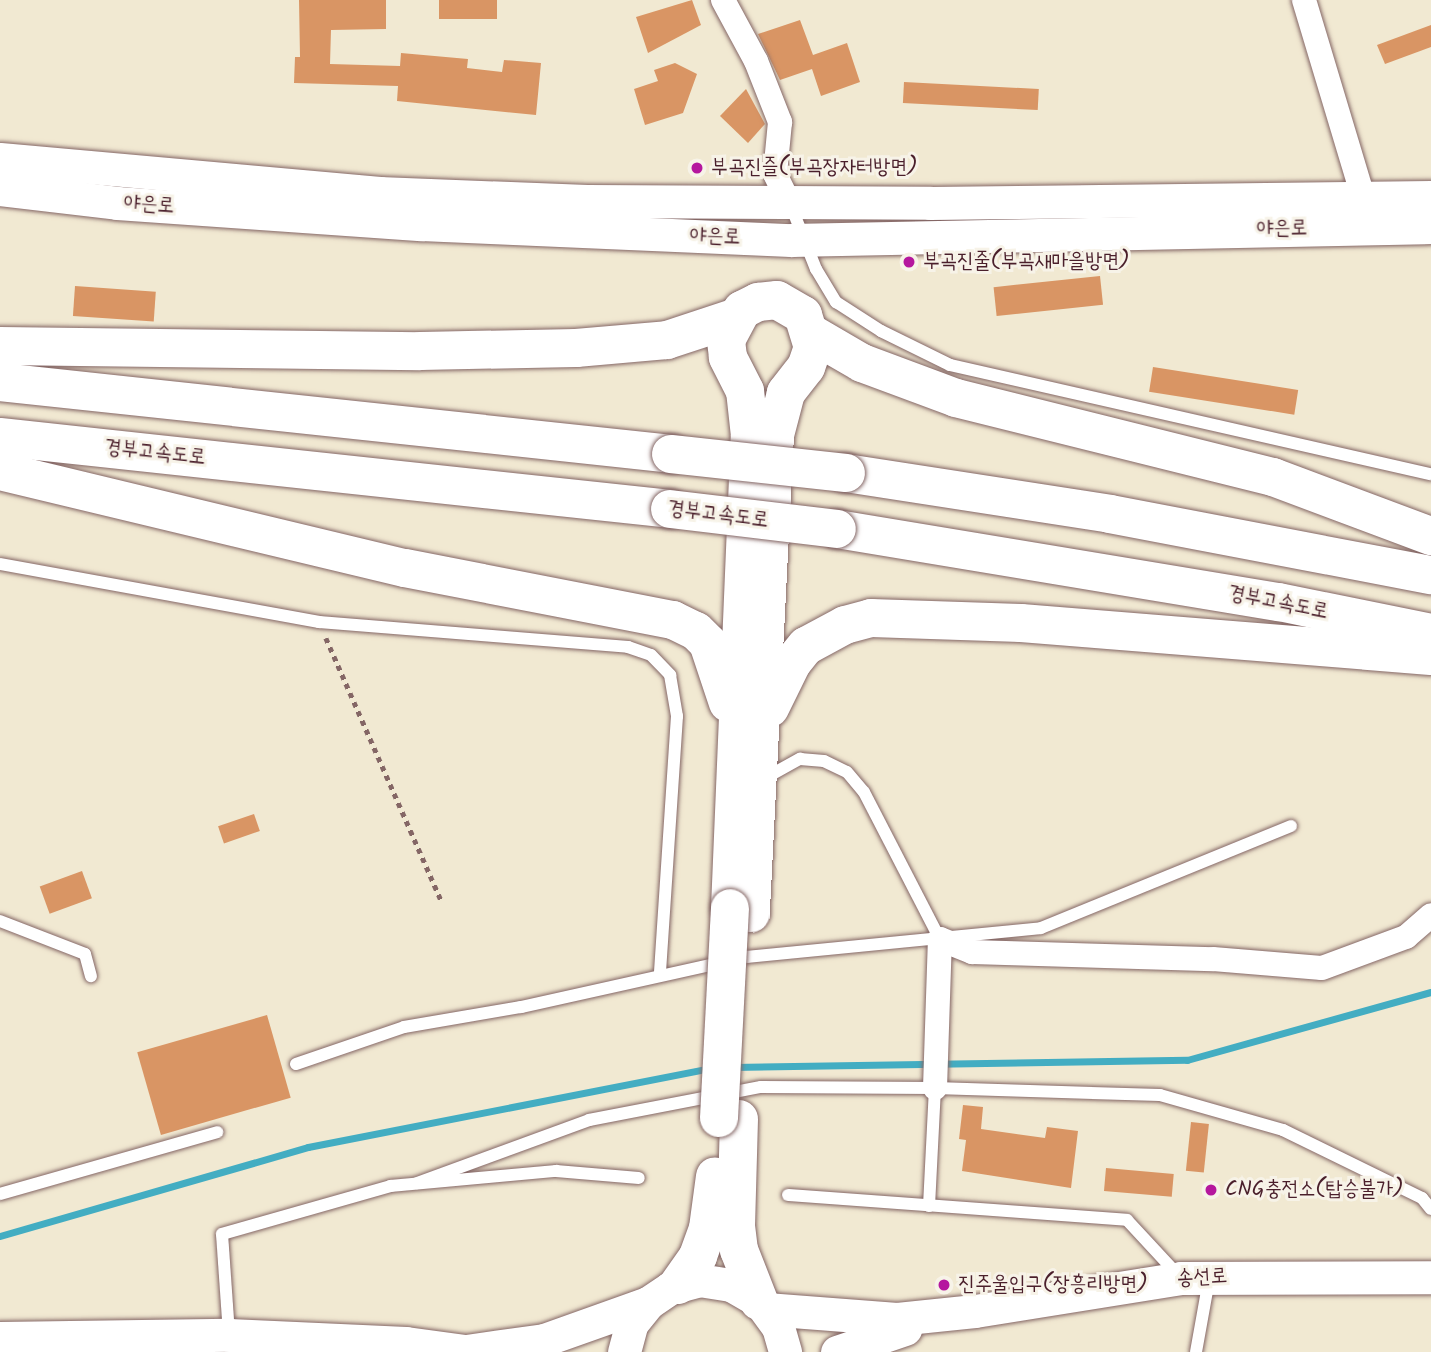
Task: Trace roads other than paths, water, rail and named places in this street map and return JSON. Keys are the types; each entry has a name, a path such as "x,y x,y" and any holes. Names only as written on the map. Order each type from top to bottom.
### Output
{"highway":[{"path":"0,346 420,351 576,348 667,341 734,318 752,304 776,300 803,315 812,334 810,359 745,391 750,436 749,741"},
{"path":"734,318 726,346 766,381 786,393 775,435 749,741 729,1118 739,1250 763,1305"},
{"path":"812,334 862,363 956,398 1273,477 1431,536"},
{"path":"0,382 846,473 1110,514 1431,575"},
{"name":"경부고속도로","path":"0,437 837,529 1266,599 1431,633"},
{"path":"0,471 405,568 673,620 696,631 716,661 749,741 759,785 741,911"},
{"path":"749,741 775,692 806,646 845,625 872,618 1021,623 1431,656"},
{"path":"663,1294 698,1256 708,1228 729,1118"}],"main road":[{"name":"야은로","path":"0,159 379,193 789,203 1431,197"},
{"name":"야은로","path":"0,189 117,203 421,224 807,239 1431,227"},
{"name":"송선로","path":"975,1311 1196,1277 1431,1277"},
{"path":"0,1338 229,1335 469,1351 544,1340 663,1294 721,1282 763,1305 874,1319 975,1311"},
{"path":"624,1352 632,1324 663,1294"},
{"path":"763,1305 785,1352"},
{"path":"837,1352 975,1311"}],"street":[{"path":"723,0 756,61 780,122 775,174 789,203"},
{"path":"1304,0 1363,197"},
{"path":"935,1088 940,939 972,952 1213,960 1322,968 1406,937 1431,915"}],"lane":[{"path":"789,203 807,239 816,269 836,302 881,331 950,365 1431,474"},
{"path":"0,564 319,622 628,647 662,664 674,687 677,716 660,974"},
{"path":"759,785 775,769 800,760 824,761 847,772 864,792 940,939"},
{"path":"296,1064 404,1027 521,1007 660,974 747,957 1041,928 1291,825"},
{"path":"0,921 85,954 91,976"},
{"path":"229,1335 222,1234 417,1183 589,1120 761,1087 935,1088 1160,1096 1283,1130 1422,1198 1431,1209"},
{"path":"929,1206 935,1088"},
{"path":"0,1194 217,1132"},
{"path":"417,1183 556,1171 639,1178"},
{"path":"788,1195 1127,1220 1196,1277 1196,1352"}],"waterway":[{"path":"732,1067 1187,1060 1431,992"},
{"path":"0,1236 308,1147 710,1068"}],"place":[{"name":"부곡진즐(부곡장자터방면)","path":"697,168"},
{"name":"부곡진줄(부곡새마을방면)","path":"909,262"},
{"name":"CNG충전소(탑승불가)","path":"1211,1190"},
{"name":"진주울입구(장흥리방면)","path":"944,1285"}]}
